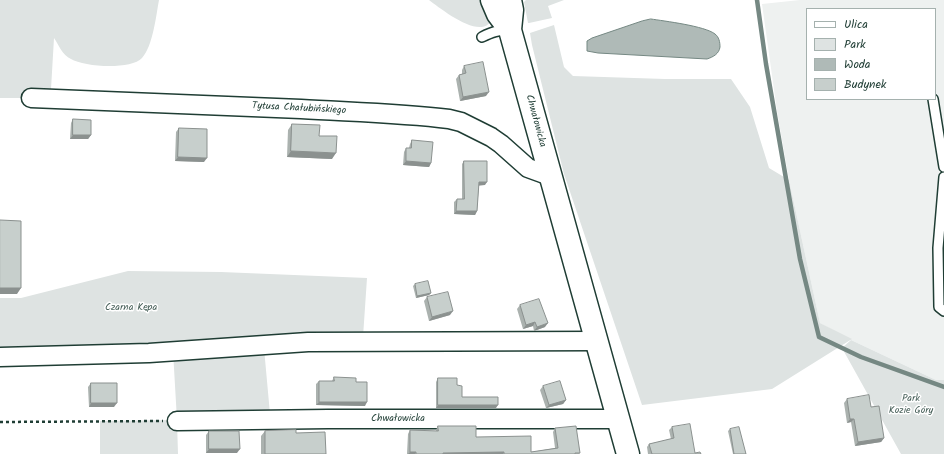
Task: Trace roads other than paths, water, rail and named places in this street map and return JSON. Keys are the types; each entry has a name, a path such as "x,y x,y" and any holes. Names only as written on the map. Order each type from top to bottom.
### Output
{"main road":[{"name":"Chwałowicka","path":"492,0 498,14 510,30"},
{"name":"Chwałowicka","path":"510,0 512,10 510,30 628,454"}],"street":[{"name":"Tytusa Chałubińskiego","path":"32,98 338,111 448,120 461,122 490,137 501,144 528,168 550,176"},
{"path":"0,357 149,352 308,342 596,341"},
{"name":"Chwałowicka","path":"177,421 328,419 618,419"}],"lane":[{"path":"482,37 498,30 510,30"},
{"path":"932,100 944,167"},
{"path":"944,177 938,248 939,307 944,311"}],"water":[{"path":"651,19 684,24 710,31 715,34 720,43 718,52 707,59 598,53 587,51 587,41 592,38"}],"waterway":[{"path":"757,0 766,64 800,259 819,337 861,357 944,387"}],"park label":[{"name":"Czarna Kępa","path":"131,308"},
{"name":"Park Kozie Góry","path":"911,404"}]}
